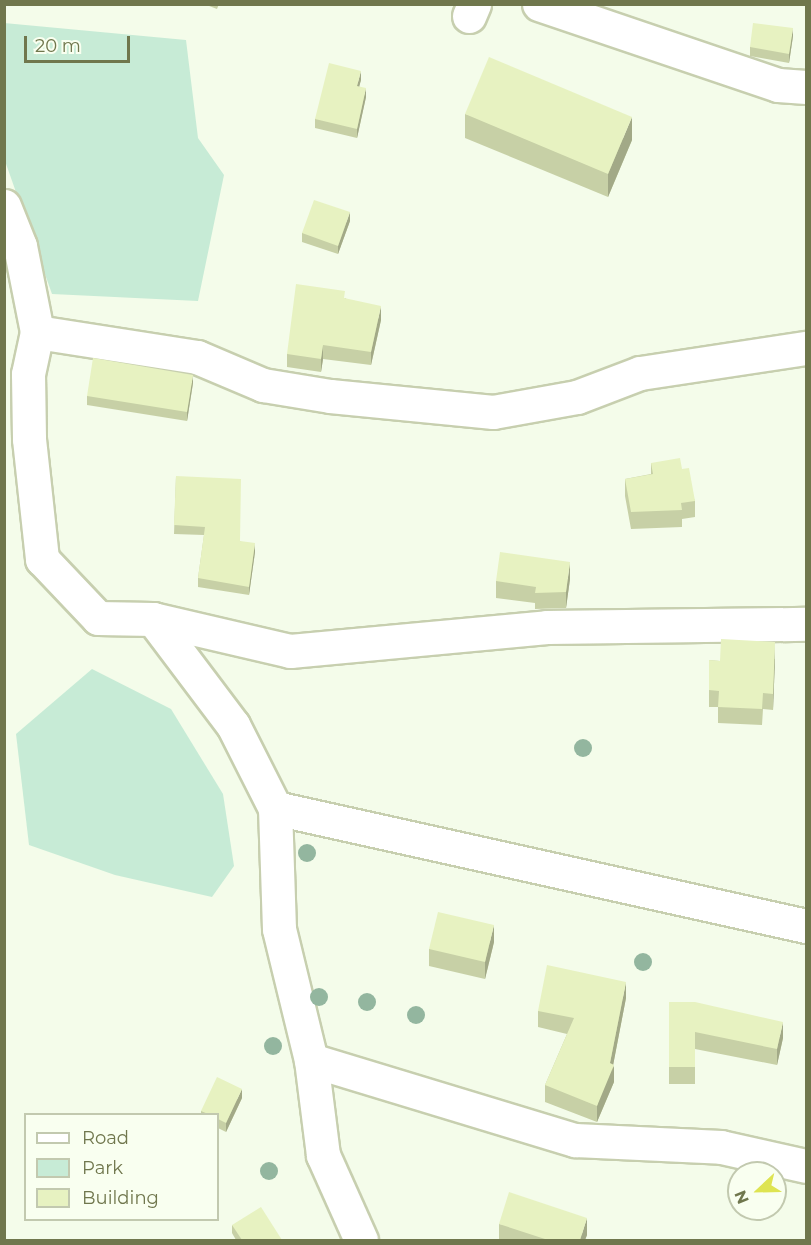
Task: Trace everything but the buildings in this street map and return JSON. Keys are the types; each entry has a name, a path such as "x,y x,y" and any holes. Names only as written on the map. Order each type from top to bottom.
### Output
{"street":[{"path":"539,4 778,85 807,87"},
{"path":"4,206 20,246 37,332 17,435 42,559 98,618 153,619 290,651 547,627 807,624"},
{"path":"37,332 197,357 263,385 330,396 493,412 577,397 640,373 807,348"},
{"path":"153,619 233,725 275,808 279,930 311,1060 323,1155 361,1240"},
{"path":"275,808 807,926"},
{"path":"311,1060 575,1140 721,1147 807,1166"}],"green space":[{"path":"4,23 186,40 198,138 224,175 198,301 52,294 5,161"},
{"path":"92,669 171,709 223,794 234,866 212,897 115,875 29,845 16,734"}]}
